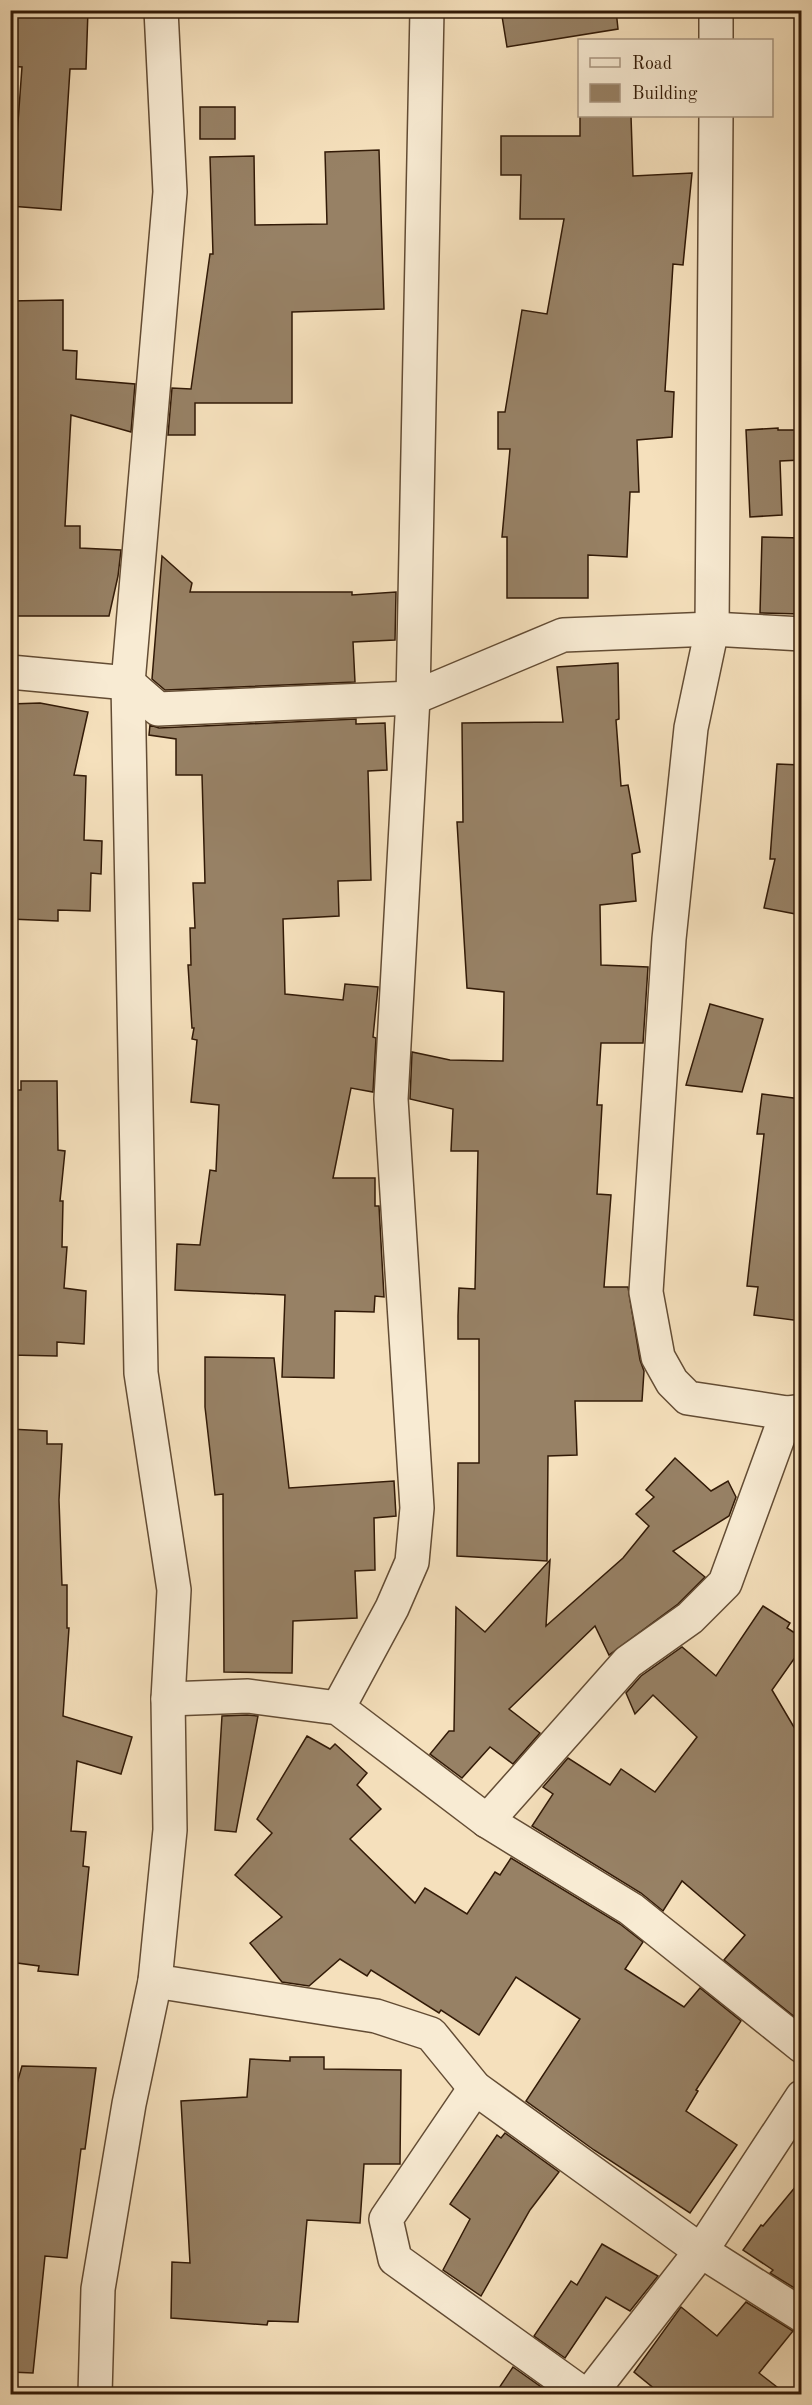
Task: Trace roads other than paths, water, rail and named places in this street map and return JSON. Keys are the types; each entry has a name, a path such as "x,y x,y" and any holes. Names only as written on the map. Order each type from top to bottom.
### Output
{"street":[{"path":"95,2394 98,2289 129,2104 155,1981 170,1830 168,1699 174,1590 141,1373 128,683 170,192 161,10"},
{"path":"338,1708 392,1608 412,1562 417,1508 391,1099 413,698 427,10"},
{"path":"716,10 716,39"},
{"path":"487,1821 628,1662 690,1618 725,1583 794,1412 688,1398 672,1382 658,1357 646,1292 669,939 691,728 712,629 716,117"},
{"path":"10,672 128,683 158,709 413,698 563,635 712,629 801,634"},
{"path":"168,1699 248,1696 338,1708 487,1821 631,1909 801,2046"},
{"path":"155,1981 387,2020 431,2034 475,2088 701,2251 801,2315"},
{"path":"475,2088 386,2219 395,2259 582,2394"},
{"path":"590,2394 701,2251 801,2097"}]}
